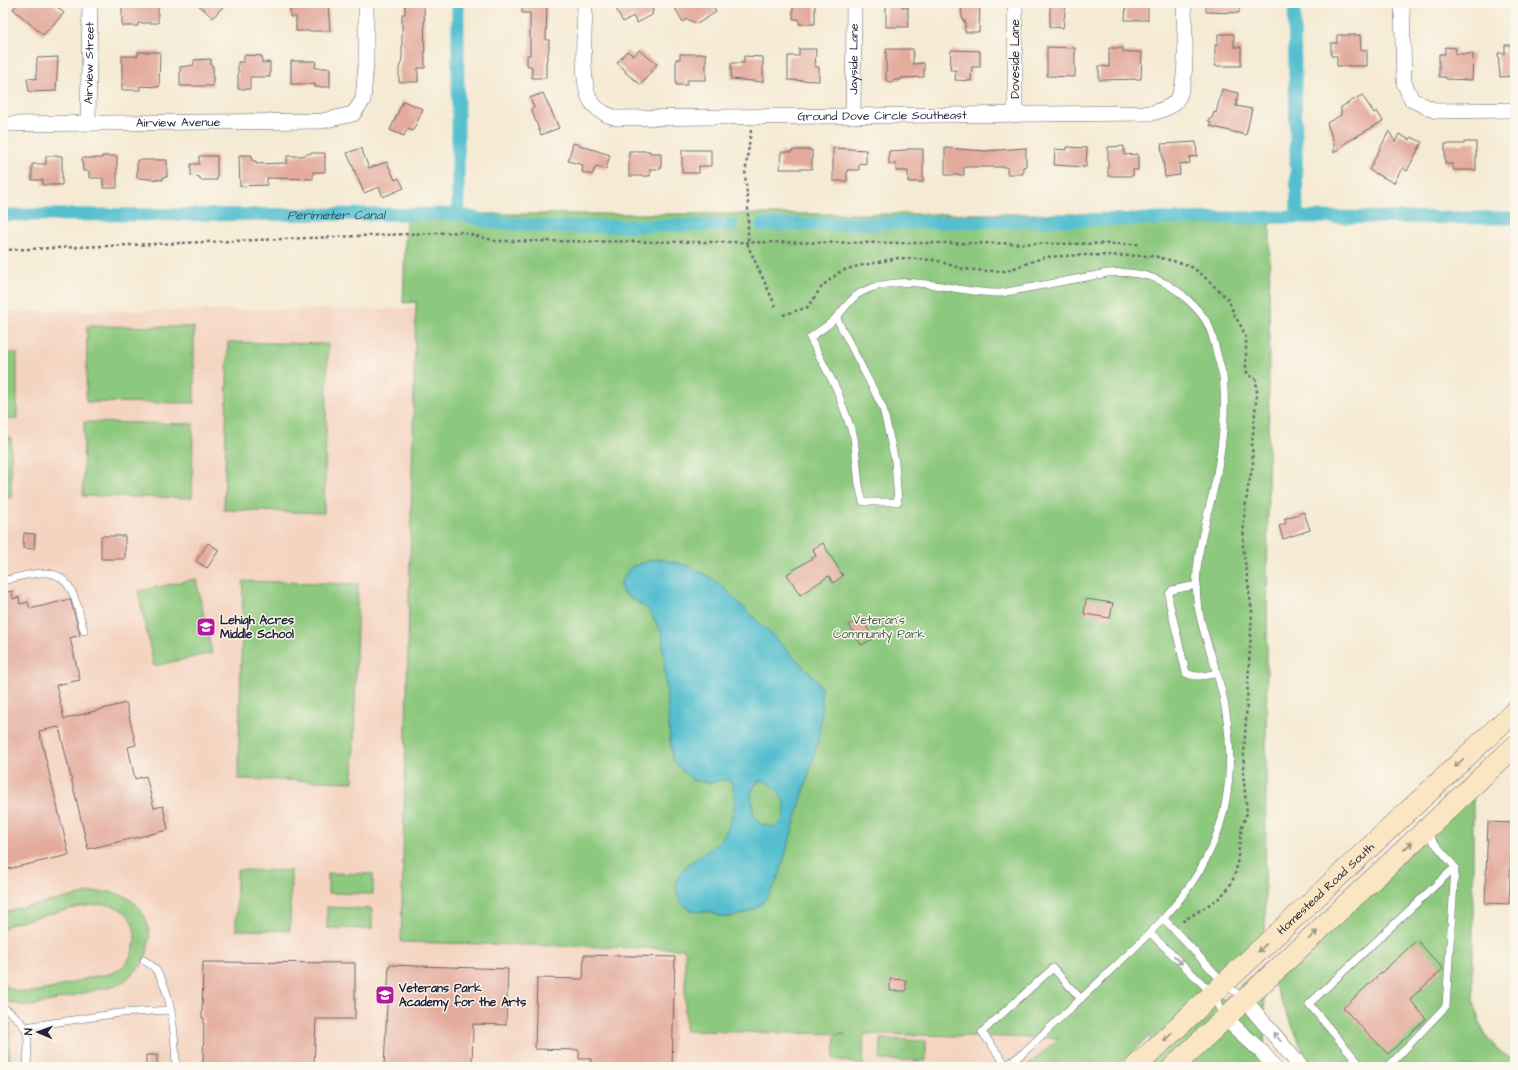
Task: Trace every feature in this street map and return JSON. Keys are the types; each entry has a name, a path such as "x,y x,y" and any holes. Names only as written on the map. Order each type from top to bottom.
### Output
{"main road":[{"name":"Homestead Road South","path":"1135,1067 1515,711"},
{"path":"1488,736 1515,732"},
{"name":"Homestead Road South","path":"1173,1067 1515,746"}],"street":[{"name":"Airview Street","path":"88,123 90,3"},
{"name":"Airview Avenue","path":"3,124 322,121 352,114 363,100 366,63 366,3"},
{"name":"Ground Dove Circle Southeast","path":"585,3 586,91 592,103 603,113 617,118 1152,113 1168,108 1178,99 1184,83 1184,3"},
{"name":"Jayside Lane","path":"853,116 854,3"},
{"name":"Doveside Lane","path":"1015,3 1015,115"},
{"path":"1402,3 1404,83 1412,100 1436,110 1515,110"},
{"path":"1244,999 1301,1067"},
{"path":"1225,1018 1262,1052 1274,1067"}],"lane":[{"path":"836,317 884,408 895,461 898,502 863,502 858,485 854,437 837,390 810,338 836,317 859,294 888,284 916,283 983,294 1001,293 1061,283 1090,276 1126,271 1156,277 1182,294 1208,321 1214,335 1222,374 1224,394 1219,458 1216,478 1201,537 1196,564 1200,616 1217,673 1228,721 1229,764 1226,798 1215,839 1197,876 1173,909 1150,933 1081,999 1022,1054 1005,1066 982,1032 1053,968 1081,999"},
{"path":"3,578 6,580 46,572 59,575 73,593 84,631"},
{"path":"1197,585 1172,590 1169,594 1169,601 1186,673 1192,676 1201,677 1217,673"},
{"path":"1388,1067 1446,1006 1455,866 1424,831"},
{"path":"1362,1067 1309,1004 1455,866"},
{"path":"1164,919 1218,989 1225,1018"},
{"path":"1150,933 1218,989 1244,999"},
{"path":"144,960 155,969 166,991 170,1010 176,1067"},
{"path":"3,1007 18,1018 26,1027 28,1033 27,1067"},
{"path":"26,1027 120,1013 170,1010"}],"path":[{"path":"753,117 745,175 748,246 776,307"},
{"path":"3,250 461,232 496,241 1140,244"},
{"path":"783,315 808,307 822,286 841,271 898,258 935,260 963,269 1006,271 1045,257 1082,255 1154,256 1188,265 1199,272 1231,302 1235,316 1246,338 1246,370 1248,375 1256,379 1257,392 1252,444 1253,465 1244,518 1242,547 1252,612 1243,772 1247,813 1238,844 1236,871 1227,890 1212,902 1184,919 1177,927"}],"shaded area":[{"name":"Lehigh Acres Middle School","path":"416,307 401,942 685,949 685,1031 1059,1038 1026,1067 9,1067 10,1024 3,1024 3,311 394,309"}],"green space":[{"name":"Veteran's Community Park","path":"406,214 1270,214 1265,935 1150,1043 1150,1036 1116,1067 1026,1067 1059,1038 864,1034 863,1065 834,1059 835,1036 845,1034 685,1031 685,949 401,942 416,302 403,303"},
{"path":"87,326 194,327 194,403 86,402"},
{"path":"228,342 328,344 324,513 224,510"},
{"path":"3,353 17,353 17,419 3,419"},
{"path":"84,422 193,424 192,498 83,496"},
{"path":"3,437 11,437 11,498 3,498"},
{"path":"196,579 212,653 154,666 138,591"},
{"path":"243,581 358,584 353,782 238,779"},
{"path":"1473,794 1472,978 1475,1006 1479,1020 1492,1044 1502,1053 1515,1060 1515,1067 1310,1067 1273,982"},
{"path":"237,870 291,871 290,931 236,930"},
{"path":"328,873 373,874 373,894 328,893"},
{"path":"94,892 111,892 125,896 137,905 145,917 150,935 147,953 141,966 121,984 31,1006 19,1005 3,1000 3,984 22,992 43,991 115,972 126,963 133,952 135,932 132,921 127,915 116,907 100,905 64,910 18,922 9,925 3,930 3,913"},
{"path":"327,907 372,909 372,929 327,928"},
{"path":"1265,964 1265,970 1163,1067 1146,1067 1220,997 1224,1000"},
{"path":"1265,989 1264,1067 1183,1067"},
{"path":"3,1024 10,1024 9,1067 3,1067"},
{"path":"881,1039 926,1041 926,1061 880,1060"},
{"path":"1150,1043 1150,1044 1125,1067"}],"water":[{"path":"655,559 665,560 689,566 719,583 815,678 821,688 822,703 819,739 779,876 775,885 764,901 753,910 745,914 721,917 711,912 692,911 682,904 676,892 678,877 682,871 692,861 711,849 725,834 729,826 735,804 734,793 730,781 723,780 709,783 692,780 673,761 662,633 648,609 622,592 620,585 624,576 631,567","holes":["762,780 769,783 780,794 785,807 782,821 777,827 760,824 754,816 751,792 755,785"]}],"building":[{"path":"18,3 53,3 64,13 43,35 13,9"},
{"path":"122,3 158,3 158,23 138,23 138,26 122,26"},
{"path":"196,3 226,3 213,18"},
{"path":"290,3 328,3 330,31 296,31 296,17 290,17"},
{"path":"405,3 424,3 425,68 418,68 418,82 399,82 399,68 402,59 402,14 405,14"},
{"path":"522,3 547,3 546,40 549,40 549,48 546,63 546,78 532,78 532,67 527,65 527,55 530,55 530,13 522,13"},
{"path":"623,3 649,3 653,9 652,15 637,23 633,16 623,22 615,7"},
{"path":"672,3 711,3 716,12 697,24 687,19 683,22"},
{"path":"793,3 815,3 815,24 799,24 799,19 793,19"},
{"path":"886,3 902,3 902,7 908,7 908,27 886,27"},
{"path":"962,3 980,3 979,32 965,32 965,21 963,21 961,10"},
{"path":"1050,3 1066,3 1063,28 1050,27"},
{"path":"1126,3 1148,3 1148,20 1125,20"},
{"path":"1206,3 1239,3 1239,13 1206,12"},
{"path":"1218,34 1234,34 1234,47 1241,47 1241,66 1215,66 1215,45 1218,45"},
{"path":"1337,35 1360,35 1361,50 1367,50 1367,66 1337,66 1337,56 1331,56 1331,43 1337,43"},
{"path":"1505,45 1515,45 1515,76 1500,77 1498,53 1505,53"},
{"path":"1047,47 1075,48 1075,77 1047,76"},
{"path":"1445,47 1456,48 1455,54 1473,54 1472,80 1446,79 1446,77 1439,77 1439,54 1445,54"},
{"path":"1109,48 1123,48 1123,52 1142,52 1141,79 1099,80 1099,66 1109,67"},
{"path":"799,49 816,49 815,67 819,67 819,81 788,80 788,56 799,56"},
{"path":"886,49 913,49 913,64 924,63 924,77 901,78 901,80 894,80 892,83 886,80"},
{"path":"639,50 657,64 641,85 625,72 626,71 617,63 627,51 634,56"},
{"path":"951,50 980,51 980,67 972,67 971,81 955,80 956,70 950,70"},
{"path":"138,52 160,52 159,87 140,86 140,90 122,90 122,56 138,56"},
{"path":"680,54 706,54 706,80 687,80 687,85 676,85 676,59 680,59"},
{"path":"244,55 262,56 262,63 270,62 270,77 250,77 250,89 238,89 238,62 244,62"},
{"path":"744,56 763,57 763,82 731,79 731,63 744,63"},
{"path":"58,57 56,91 29,92 27,78 36,79 37,58"},
{"path":"211,59 211,66 213,66 213,86 180,86 180,67 194,65 194,60"},
{"path":"291,61 316,61 315,68 330,68 330,87 315,87 315,84 291,84"},
{"path":"1222,89 1238,93 1236,106 1252,109 1246,135 1210,126 1211,123 1208,120 1212,118 1214,112 1216,113"},
{"path":"543,93 559,128 541,135 531,109 534,108 530,98"},
{"path":"1362,95 1374,113 1377,111 1383,121 1347,142 1334,153 1334,143 1327,123 1341,115 1341,107"},
{"path":"403,101 423,109 413,131 407,129 404,136 390,130"},
{"path":"1389,131 1395,142 1399,134 1410,140 1411,137 1422,142 1407,171 1402,168 1394,183 1369,170"},
{"path":"1196,142 1197,156 1189,157 1190,163 1179,164 1180,175 1165,177 1161,144"},
{"path":"1464,142 1476,142 1476,170 1453,170 1453,164 1445,164 1445,144 1464,144"},
{"path":"573,143 610,155 606,169 596,166 592,175 582,172 583,165 568,161"},
{"path":"1124,146 1124,155 1138,154 1138,170 1133,170 1133,176 1108,176 1108,147"},
{"path":"1067,147 1087,148 1086,167 1054,165 1055,149 1067,150"},
{"path":"361,148 369,168 387,162 395,180 399,178 404,188 383,197 379,187 364,193 347,153"},
{"path":"833,148 866,150 866,164 859,163 859,170 847,170 847,181 833,181"},
{"path":"945,148 985,151 1026,148 1026,166 1023,167 1023,174 1007,174 1007,167 964,167 964,175 945,175"},
{"path":"923,149 923,182 908,182 908,171 896,171 896,164 889,164 889,151"},
{"path":"682,150 711,150 711,166 699,166 699,173 682,173"},
{"path":"792,150 812,150 812,169 780,169 781,152 792,152"},
{"path":"629,151 650,151 650,153 661,153 661,169 650,169 650,176 629,176"},
{"path":"311,153 325,153 325,172 313,172 313,179 267,178 267,185 240,186 239,155 252,155 252,161 256,161 256,164 287,163 287,156 302,156"},
{"path":"46,156 62,156 62,185 43,185 43,180 32,180 32,164 46,164"},
{"path":"102,156 117,156 117,188 103,188 103,178 89,178 89,171 83,171 82,158 102,158"},
{"path":"199,156 217,156 217,180 200,180 200,177 191,176 191,164 199,164"},
{"path":"137,160 167,160 167,177 163,177 163,180 137,178"},
{"path":"1304,512 1310,530 1283,539 1279,526 1286,523 1284,519"},
{"path":"24,533 35,534 34,549 23,548"},
{"path":"101,536 125,536 125,559 101,559"},
{"path":"208,543 219,550 207,568 196,561"},
{"path":"823,543 843,576 833,583 829,576 800,595 787,574 816,556 813,549"},
{"path":"12,591 13,599 19,597 20,604 28,602 30,609 70,599 80,635 70,638 80,680 56,685 64,719 126,703 136,745 128,747 135,779 146,776 154,808 163,806 168,830 88,849 59,727 39,731 69,855 3,870 3,593"},
{"path":"1086,599 1113,603 1110,618 1084,614"},
{"path":"862,618 873,639 861,645 849,625"},
{"path":"1488,822 1512,823 1509,904 1485,903"},
{"path":"1417,940 1443,969 1410,999 1426,1019 1388,1054 1343,1008"},
{"path":"584,955 675,957 672,1067 590,1067 591,1059 579,1059 579,1050 535,1049 537,978 583,979"},
{"path":"203,962 355,963 355,1019 316,1019 314,1067 203,1067"},
{"path":"389,965 508,969 506,1025 473,1024 472,1067 384,1067"},
{"path":"890,979 906,980 906,991 890,991"},
{"path":"146,1055 157,1055 157,1067 146,1067"}],"waterway":[{"name":"Perimeter Canal","path":"3,215 458,214 458,3"},
{"path":"1294,3 1297,217 1515,218"},
{"path":"458,214 491,222 550,227 732,225"},
{"path":"761,225 1297,217"}],"place":[{"name":"Lehigh Acres Middle School","path":"206,627"},
{"name":"Veterans Park Academy for the Arts","path":"385,995"}]}
